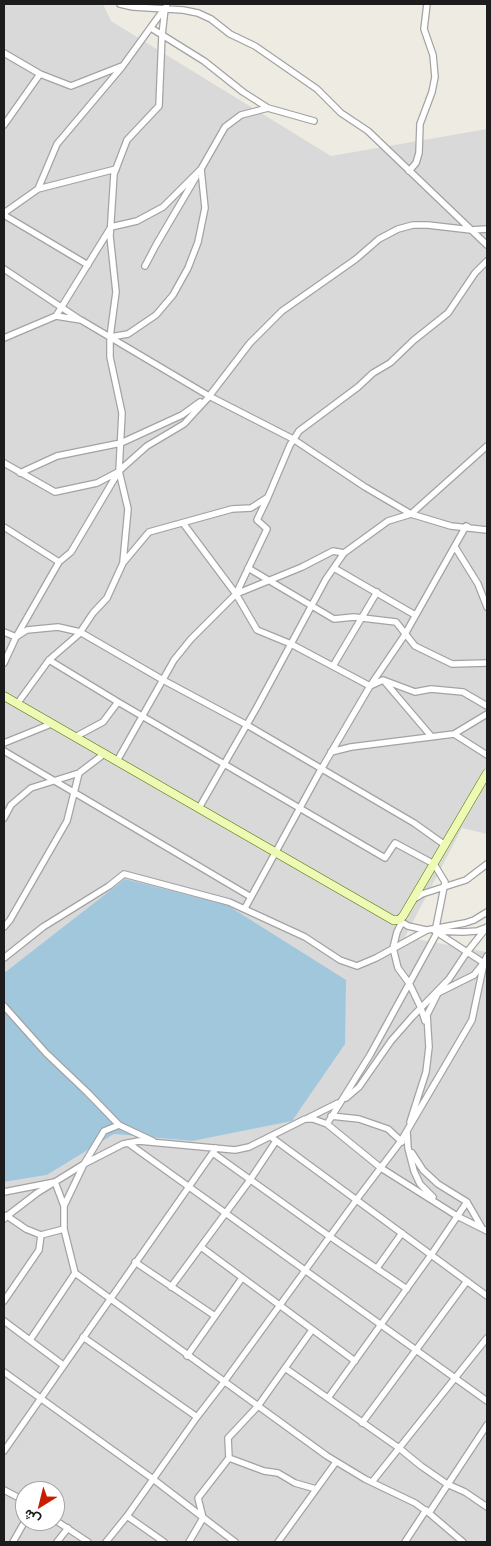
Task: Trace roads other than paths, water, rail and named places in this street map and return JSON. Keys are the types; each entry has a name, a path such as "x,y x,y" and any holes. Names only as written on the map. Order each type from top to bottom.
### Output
{"street":[{"path":"120,4 132,7 166,6 198,13 211,19 230,34 255,46 322,94 341,113 368,131 487,245"},
{"path":"409,171 416,163 419,153 420,124 432,92 435,77 433,55 424,29 427,4"},
{"path":"38,190 57,144 124,66 166,6"},
{"path":"123,564 128,509 120,471 122,413 110,356 110,337 116,292 111,227 114,174 127,140 159,106 162,35 166,6"},
{"path":"151,28 204,61 243,92 268,108 314,121"},
{"path":"4,53 40,74 71,86 124,66"},
{"path":"4,125 40,74"},
{"path":"145,266 225,127 242,115 268,108"},
{"path":"88,264 4,214 38,190 116,169"},
{"path":"56,316 111,227 137,221 162,208 201,169"},
{"path":"110,337 128,334 156,316 173,295 188,268 198,242 205,208 201,169"},
{"path":"4,463 55,492 97,483 120,471 147,446 184,424 209,396 250,343 282,311 356,260 385,235 406,227 421,225 487,230"},
{"path":"117,761 174,660 191,639 236,594 267,529 257,520 293,439 299,431 358,387 373,373 390,363 414,340 448,313 475,273 487,261"},
{"path":"4,269 80,320 209,396 293,439 365,487 411,514 451,526 466,526 487,531"},
{"path":"4,338 56,316 80,320"},
{"path":"20,473 57,456 121,443 182,415 209,396"},
{"path":"199,808 312,605 344,553 388,521 411,514 487,446"},
{"path":"4,663 16,637 59,562 71,552 120,471"},
{"path":"17,704 49,660 80,632 92,613 107,598 123,564 149,532 232,509 250,508 268,497"},
{"path":"183,523 236,594 257,630 291,644 370,686"},
{"path":"245,908 331,752 370,686 416,615 466,526"},
{"path":"4,527 59,562"},
{"path":"455,547 478,584 487,607"},
{"path":"236,594 302,567 333,551 344,553"},
{"path":"248,568 334,619 362,618 396,622 415,646 452,664 487,664"},
{"path":"334,568 416,615"},
{"path":"333,666 377,592"},
{"path":"16,637 27,630 58,627 80,632 322,769 414,823 445,845"},
{"path":"4,632 16,637"},
{"path":"49,660 385,858 395,843 434,864 445,882 437,929 370,1055 327,1124"},
{"path":"370,686 383,680 414,692 431,689 463,692 487,706"},
{"path":"383,680 431,736"},
{"path":"4,696 393,920 401,921 408,926 427,930 465,923 487,912"},
{"path":"75,737 103,722 118,702"},
{"path":"331,752 351,747 454,734 487,714"},
{"path":"4,743 51,724"},
{"path":"454,734 487,755"},
{"path":"4,751 251,897"},
{"path":"4,809 30,788 79,773 104,754"},
{"path":"4,927 10,920 67,821 79,773"},
{"path":"427,1028 421,1008 409,983 398,968 393,948 401,921 487,773"},
{"path":"4,818 11,805"},
{"path":"413,900 422,894 466,880 487,864"},
{"path":"4,958 43,926 110,886 124,874 199,893 245,908 305,937 340,960 357,966 376,958 427,930"},
{"path":"437,929 463,932 477,931 487,927"},
{"path":"64,1229 41,1235 26,1229 5,1216 37,1192 84,1164 123,1144 139,1141 214,1151 235,1150 273,1139 340,1102 358,1087 391,1041 421,1008 438,993 487,927"},
{"path":"437,929 485,964"},
{"path":"106,1542 127,1516 329,1236 401,1141 472,1020 487,956"},
{"path":"440,1204 420,1184 414,1171 408,1148 407,1131 426,1072 429,1047 427,1015 438,993 474,975 485,964"},
{"path":"4,1006 46,1053 88,1092 119,1125 160,1144"},
{"path":"331,1116 359,1119 388,1129 408,1148 423,1170 438,1184 467,1202 485,1230"},
{"path":"305,1120 313,1119 327,1124 381,1168 457,1216 485,1230"},
{"path":"64,1206 84,1164 104,1130 119,1125"},
{"path":"171,1287 250,1180 273,1139"},
{"path":"273,1139 357,1198 487,1296"},
{"path":"128,1143 487,1401"},
{"path":"214,1151 250,1180 406,1289"},
{"path":"4,1451 214,1151"},
{"path":"4,1192 55,1182"},
{"path":"55,1182 64,1206 64,1229 75,1273 187,1356 336,1462 427,1511 462,1542"},
{"path":"328,1398 467,1202"},
{"path":"377,1268 402,1233"},
{"path":"4,1301 39,1250 41,1235"},
{"path":"201,1247 355,1361"},
{"path":"135,1262 215,1316"},
{"path":"30,1340 75,1273"},
{"path":"187,1356 242,1278"},
{"path":"362,1423 467,1281"},
{"path":"4,1321 64,1365"},
{"path":"189,1542 203,1518 198,1498 229,1458 228,1438 258,1406 312,1330"},
{"path":"83,1337 197,1417"},
{"path":"372,1482 487,1338"},
{"path":"285,1368 399,1448 421,1466 448,1484 487,1505"},
{"path":"4,1374 152,1479 203,1518 228,1540 236,1542"},
{"path":"405,1542 448,1484 487,1425"},
{"path":"229,1458 278,1473 295,1483 316,1490"},
{"path":"278,1542 336,1462"},
{"path":"127,1516 164,1542"},
{"path":"65,1526 88,1542"},
{"path":"57,1542 68,1528"},
{"path":"13,1542 19,1531"}],"water":[{"path":"125,879 227,905 346,980 345,1044 292,1121 192,1141 114,1134 47,1175 4,1182 4,973"}]}
